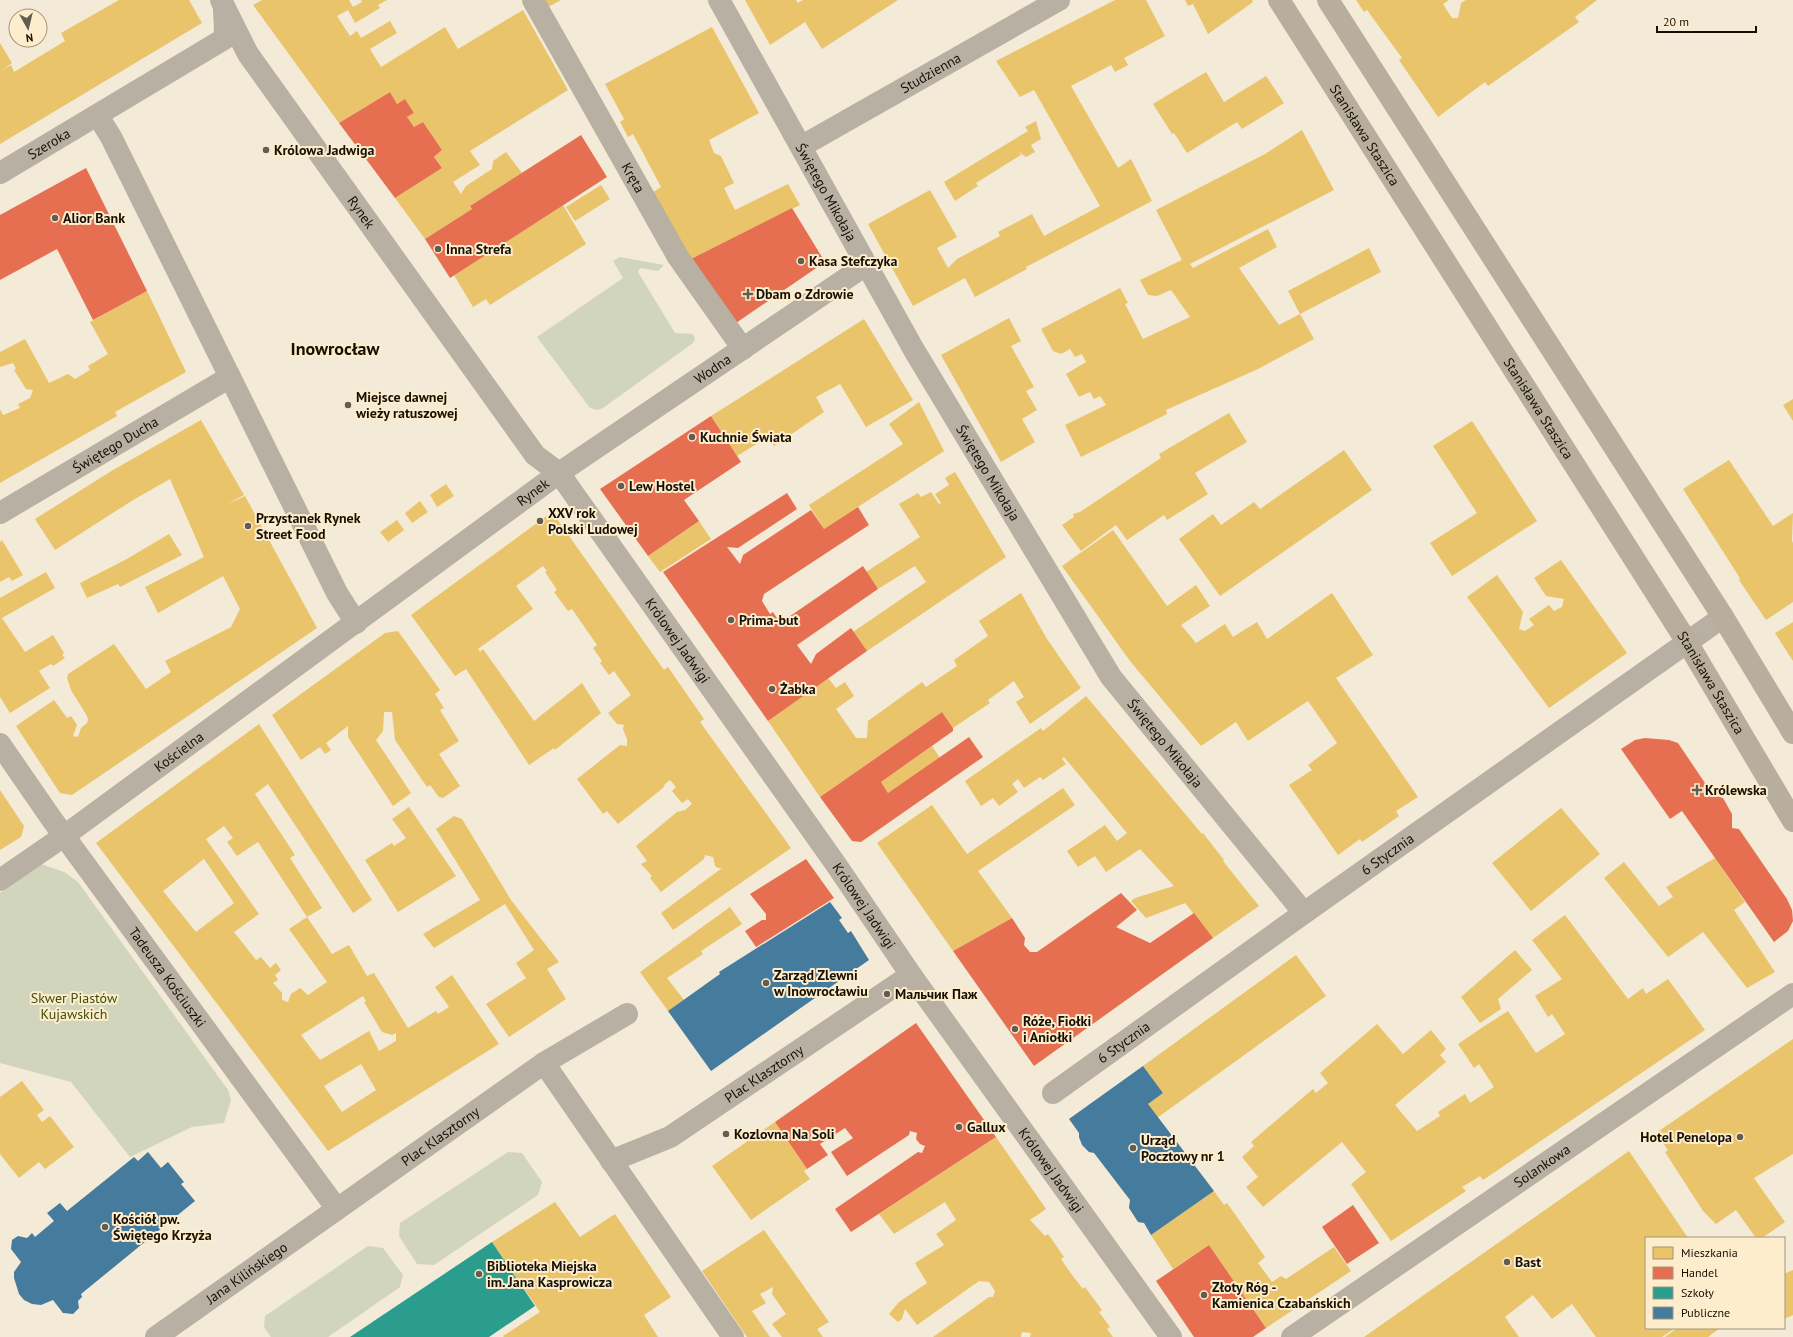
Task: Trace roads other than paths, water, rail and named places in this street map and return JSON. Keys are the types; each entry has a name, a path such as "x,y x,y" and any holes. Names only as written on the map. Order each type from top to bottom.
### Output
{"main road":[{"name":"Stanisława Staszica","path":"1279,0 1688,642 1793,821"},
{"path":"1328,0 1723,617 1793,733"}],"street":[{"name":"Kręta","path":"533,0 678,257 743,349"},
{"name":"Świętego Mikołaja","path":"719,0 802,146 914,350 1111,677 1304,913"},
{"name":"Studzienna","path":"802,146 1059,0"},
{"name":"Rynek","path":"98,116 224,39 226,2"},
{"name":"Rynek","path":"226,2 248,54 535,454 559,473 356,623"},
{"name":"Szeroka","path":"0,173 98,116"},
{"path":"98,116 111,137 338,593 356,623"},
{"name":"Wodna","path":"559,473 866,265"},
{"name":"Świętego Ducha","path":"0,513 230,377"},
{"name":"Królowej Jadwigi","path":"559,473 835,863 911,975 1171,1337"},
{"name":"6 Stycznia","path":"1053,1093 1304,913 1723,617"},
{"name":"Kościelna","path":"0,880 64,836 356,623"},
{"name":"Tadeusza Kościuszki","path":"0,744 64,836 337,1208"},
{"name":"Plac Klasztorny","path":"611,1161 670,1137 911,975"},
{"name":"Solankowa","path":"1292,1337 1793,994"},
{"name":"Plac Klasztorny","path":"337,1208 544,1063 627,1014"},
{"path":"544,1063 733,1337"},
{"name":"Jana Kilińskiego","path":"156,1337 337,1208"}],"place":[{"name":"Królowa Jadwiga","path":"266,150"},
{"name":"Alior Bank","path":"55,218"},
{"name":"Inna Strefa","path":"438,249"},
{"name":"Kasa Stefczyka","path":"801,261"},
{"name":"Dbam o Zdrowie","path":"748,294"},
{"name":"Miejsce dawnej wieży ratuszowej","path":"348,405"},
{"name":"Kuchnie Świata","path":"692,437"},
{"name":"Lew Hostel","path":"621,486"},
{"name":"XXV rok Polski Ludowej","path":"540,521"},
{"name":"Przystanek Rynek Street Food","path":"248,526"},
{"name":"Prima-but","path":"731,620"},
{"name":"Żabka","path":"772,689"},
{"name":"Królewska","path":"1697,790"},
{"name":"Zarząd Zlewni w Inowrocławiu","path":"766,983"},
{"name":"Мальчик Паж","path":"887,994"},
{"name":"Róże, Fiołki i Aniołki","path":"1015,1029"},
{"name":"Gallux","path":"959,1127"},
{"name":"Kozlovna Na Soli","path":"726,1134"},
{"name":"Hotel Penelopa","path":"1740,1137"},
{"name":"Urząd Pocztowy nr 1","path":"1133,1148"},
{"name":"Kościół pw. Świętego Krzyża","path":"105,1227"},
{"name":"Bast","path":"1507,1262"},
{"name":"Biblioteka Miejska im. Jana Kasprowicza","path":"479,1274"},
{"name":"Złoty Róg - Kamienica Czabańskich","path":"1204,1295"}],"district":[{"name":"Inowrocław","path":"335,349"}],"park label":[{"name":"Skwer Piastów Kujawskich","path":"74,1006"}]}
